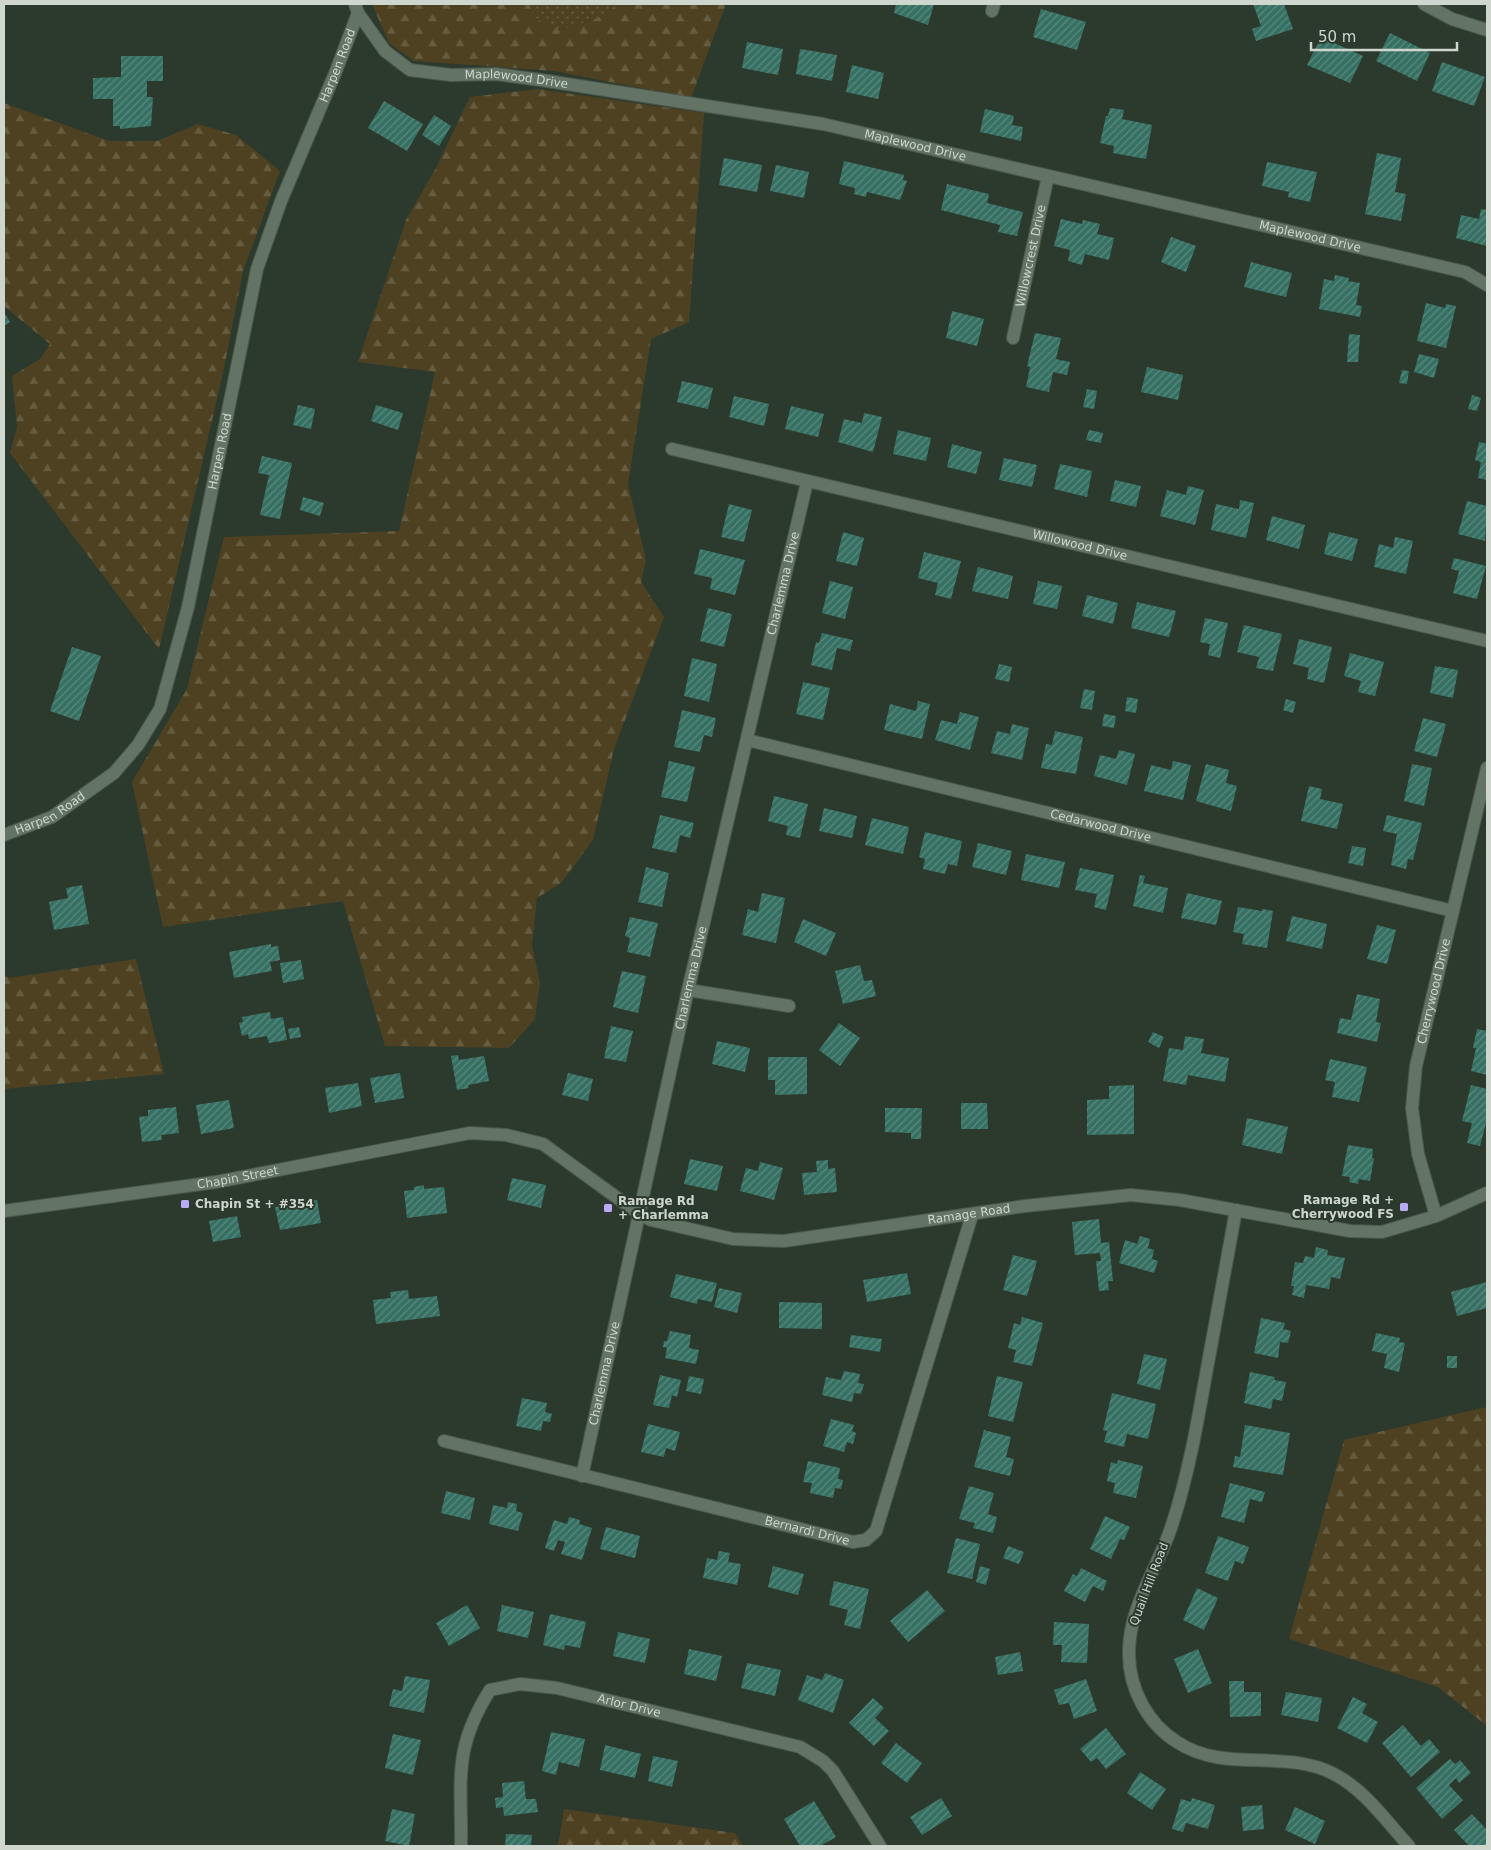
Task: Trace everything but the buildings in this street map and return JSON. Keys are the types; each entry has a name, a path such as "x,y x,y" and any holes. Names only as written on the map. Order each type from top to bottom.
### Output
{"street":[{"path":"1424,4 1452,19 1487,30"},
{"name":"Maplewood Drive","path":"357,8 384,52 410,70 451,75 496,74 823,124 1465,272 1487,285"},
{"name":"Harpen Road","path":"4,835 52,817 114,773 138,745 160,709 188,607 257,269 281,201 336,72 357,8"},
{"name":"Willowcrest Drive","path":"1013,338 1048,176"},
{"name":"Willowood Drive","path":"672,449 1487,641"},
{"name":"Charlemma Drive","path":"582,1476 688,990 808,482"},
{"name":"Cedarwood Drive","path":"747,740 1453,910"},
{"name":"Cherrywood Drive","path":"1436,1216 1418,1154 1412,1108 1416,1066 1487,768"},
{"path":"688,990 789,1006"},
{"name":"Ramage Road","path":"470,1133 506,1135 543,1144 638,1213 651,1220 733,1239 784,1242 1025,1206 1131,1195 1180,1200 1350,1231 1382,1232 1436,1216 1487,1193"},
{"name":"Chapin Street","path":"4,1211 216,1182 470,1133"},
{"name":"Quail Hill Road","path":"1236,1210 1192,1447 1172,1526 1132,1624 1128,1656 1134,1687 1151,1718 1177,1742 1209,1757 1226,1760 1302,1763 1333,1773 1358,1790 1409,1846"},
{"name":"Bernardi Drive","path":"444,1441 853,1542 866,1540 876,1530 972,1215"},
{"name":"Arlor Drive","path":"461,1846 460,1774 462,1753 474,1714 490,1690 520,1684 557,1688 800,1747 833,1770 880,1846"}],"green space":[{"path":"372,4 529,4 535,18 560,30 598,18 618,4 726,4 691,98 554,71 414,61 389,43"},
{"path":"529,4 618,4 598,18 560,30 535,18"},
{"path":"538,89 704,113 689,322 651,339 628,484 646,560 641,582 664,617 614,749 593,840 561,883 537,898 532,945 540,983 535,1019 509,1048 385,1046 343,901 163,927 132,782 187,689 224,537 399,531 435,372 358,362 406,220 437,166 470,97"},
{"path":"4,103 109,141 157,141 198,124 236,135 280,171 243,271 223,373 159,649 10,453 17,427 12,376 40,359 50,344 4,306"},
{"path":"136,959 164,1074 4,1089 4,974 9,978"},
{"path":"1487,1407 1487,1726 1438,1687 1289,1639 1344,1440"},
{"path":"564,1809 735,1833 743,1846 558,1846"}],"place":[{"name":"Chapin St + #354","path":"185,1204"},
{"name":"Ramage Rd + Cherrywood FS","path":"1404,1207"},
{"name":"Ramage Rd + Charlemma","path":"608,1208"}]}
